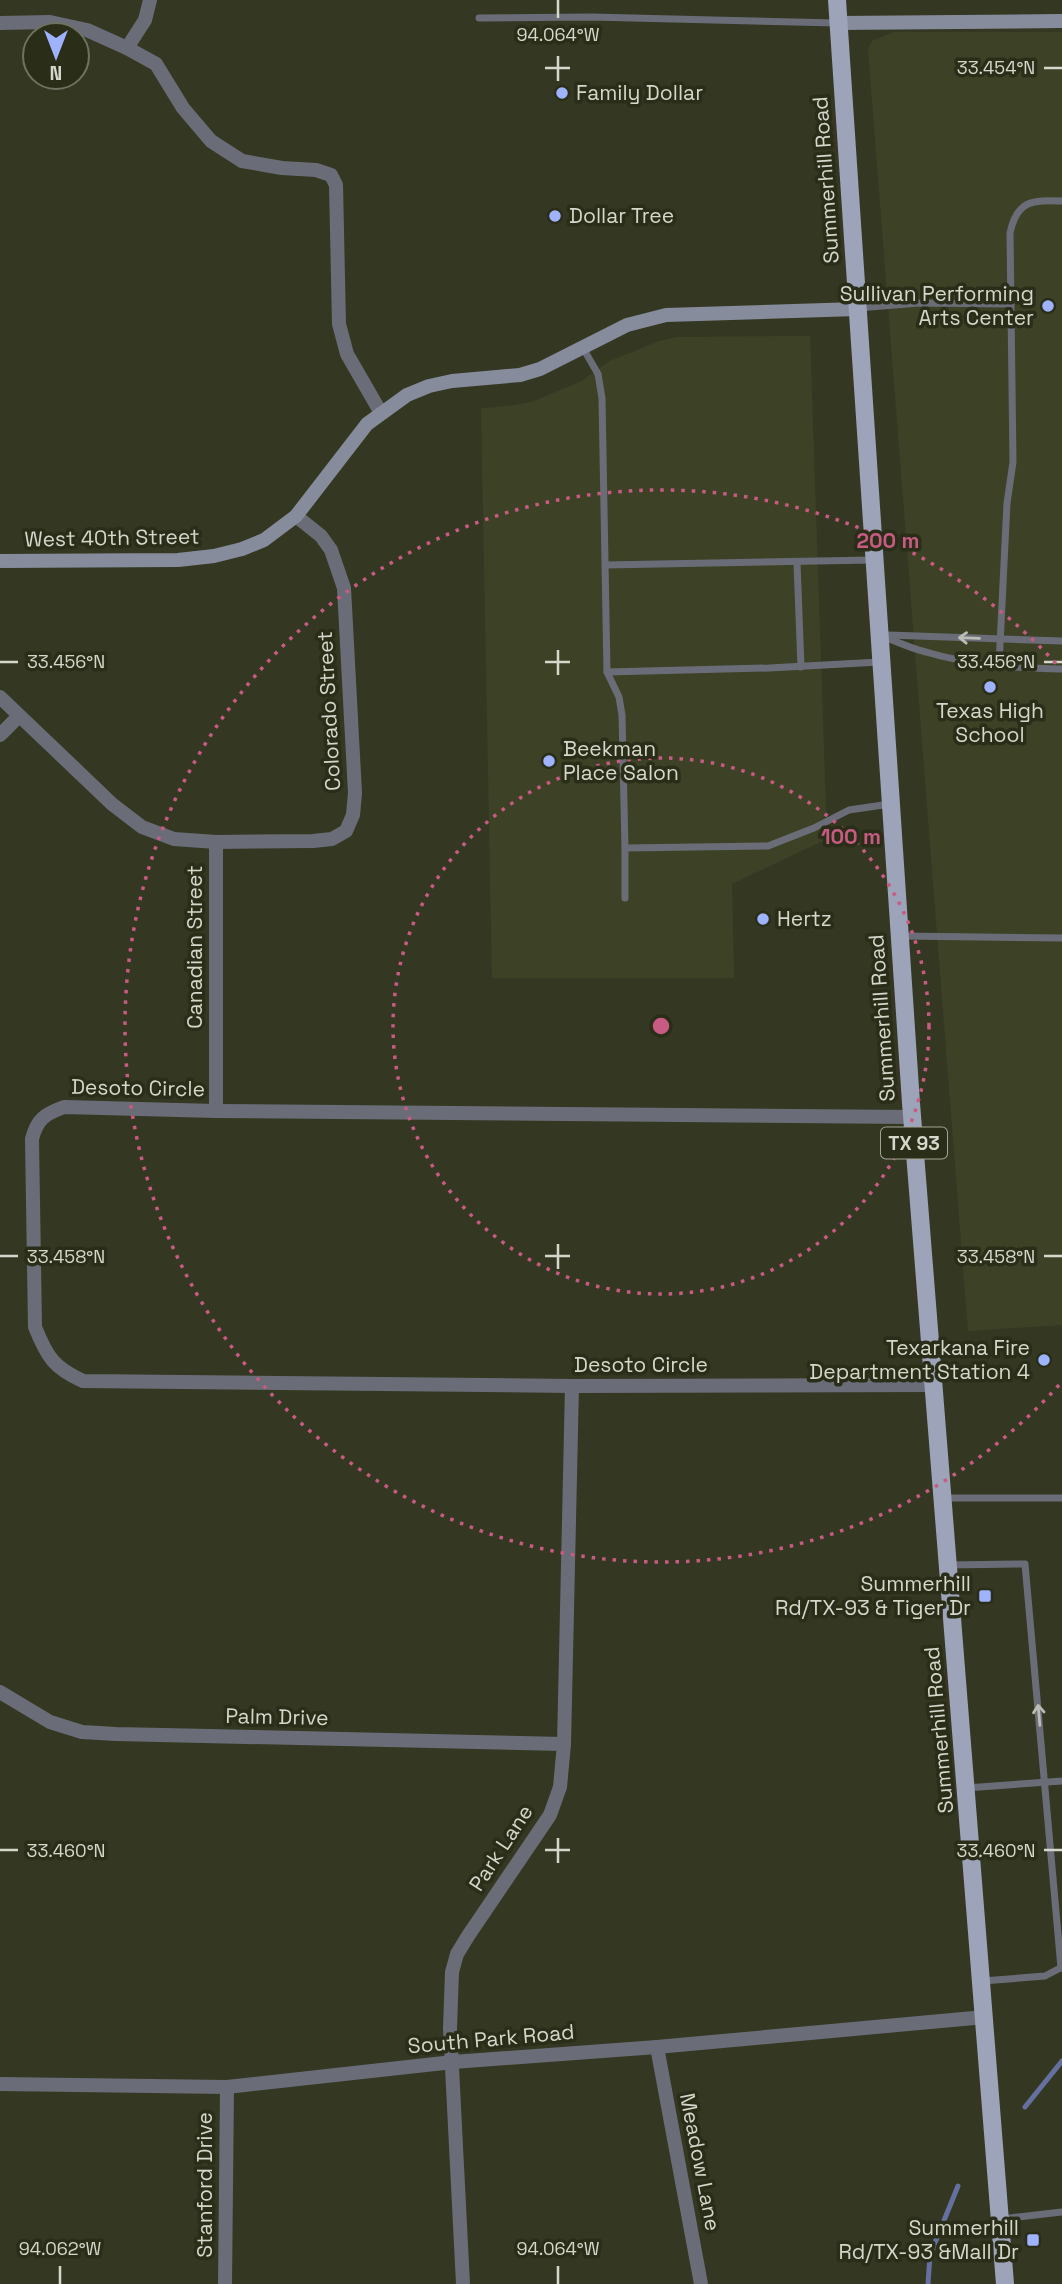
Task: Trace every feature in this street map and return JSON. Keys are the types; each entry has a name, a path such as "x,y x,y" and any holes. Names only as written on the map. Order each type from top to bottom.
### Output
{"main road":[{"name":"Summerhill Road","path":"837,0 912,1117 1005,2284"}],"street":[{"path":"127,48 145,20 150,0"},
{"path":"838,23 1062,21"},
{"path":"0,23 50,22 87,30 127,48 156,64 183,108 211,141 243,161 282,168 316,170 331,175 336,185 339,324 346,354 381,413"},
{"name":"West 40th Street","path":"0,561 178,560 242,550 264,540 296,516 355,436 381,413 407,395 429,386 452,381 520,375 557,362 627,325 666,314 857,309"},
{"name":"Colorado Street","path":"216,842 332,839 346,831 352,815 355,793 344,588 331,550 321,536 296,516"},
{"name":"Canadian Street","path":"0,697 112,804 142,827 173,839 216,842 216,1111"},
{"path":"0,735 18,717"},
{"name":"Desoto Circle","path":"912,1117 216,1111 64,1107 44,1114 35,1125 32,1139 35,1327 45,1353 63,1372 83,1381 572,1386 932,1385"},
{"name":"Park Lane","path":"463,2284 453,2062 452,1972 457,1954 550,1815 560,1787 564,1744 572,1386"},
{"name":"Palm Drive","path":"0,1692 50,1722 82,1732 564,1744"},
{"name":"South Park Road","path":"0,2084 226,2087 453,2062 657,2047 985,2017"},
{"name":"Meadow Lane","path":"657,2047 701,2284"},
{"name":"Stanford Drive","path":"225,2284 226,2087"}],"lane":[{"path":"479,18 592,17 838,23"},
{"path":"999,665 1007,503 1013,463 1010,233 1012,221 1026,204 1035,200 1062,201"},
{"path":"857,309 911,303 1011,303"},
{"path":"583,348 598,374 603,398 607,672 619,696 622,715 625,898"},
{"path":"606,565 874,560"},
{"path":"797,563 801,667"},
{"path":"879,635 1062,641"},
{"path":"879,635 927,653 999,665 1062,669"},
{"path":"607,672 881,662"},
{"path":"625,848 768,846 814,828 849,810 891,804"},
{"path":"900,936 1062,938"},
{"path":"942,1498 1062,1498"},
{"path":"948,1565 1025,1564 1046,1782 1061,1967 1045,1976 982,1981"},
{"path":"966,1788 1062,1781"},
{"path":"1000,2219 1062,2212"}],"shaded area":[{"name":"Texas High School","path":"894,32 1062,32 1062,1325 968,1331 868,49 872,41"},
{"path":"810,336 827,839 732,884 734,978 492,978 481,408 531,402 580,382 610,361 659,341 677,337"}],"waterway":[{"path":"1025,2107 1062,2061"},
{"path":"928,2284 930,2255 958,2186"}],"place":[{"name":"Family Dollar","path":"562,93"},
{"name":"Dollar Tree","path":"555,216"},
{"name":"Sullivan Performing Arts Center","path":"1048,306"},
{"name":"Texas High School","path":"990,687"},
{"name":"Beekman Place Salon","path":"549,761"},
{"name":"Hertz","path":"763,919"},
{"name":"Texarkana Fire Department Station 4","path":"1044,1360"},
{"name":"Summerhill Rd/TX-93 & Tiger Dr","path":"985,1596"},
{"name":"Summerhill Rd/TX-93 &Mall Dr","path":"1033,2240"}]}
